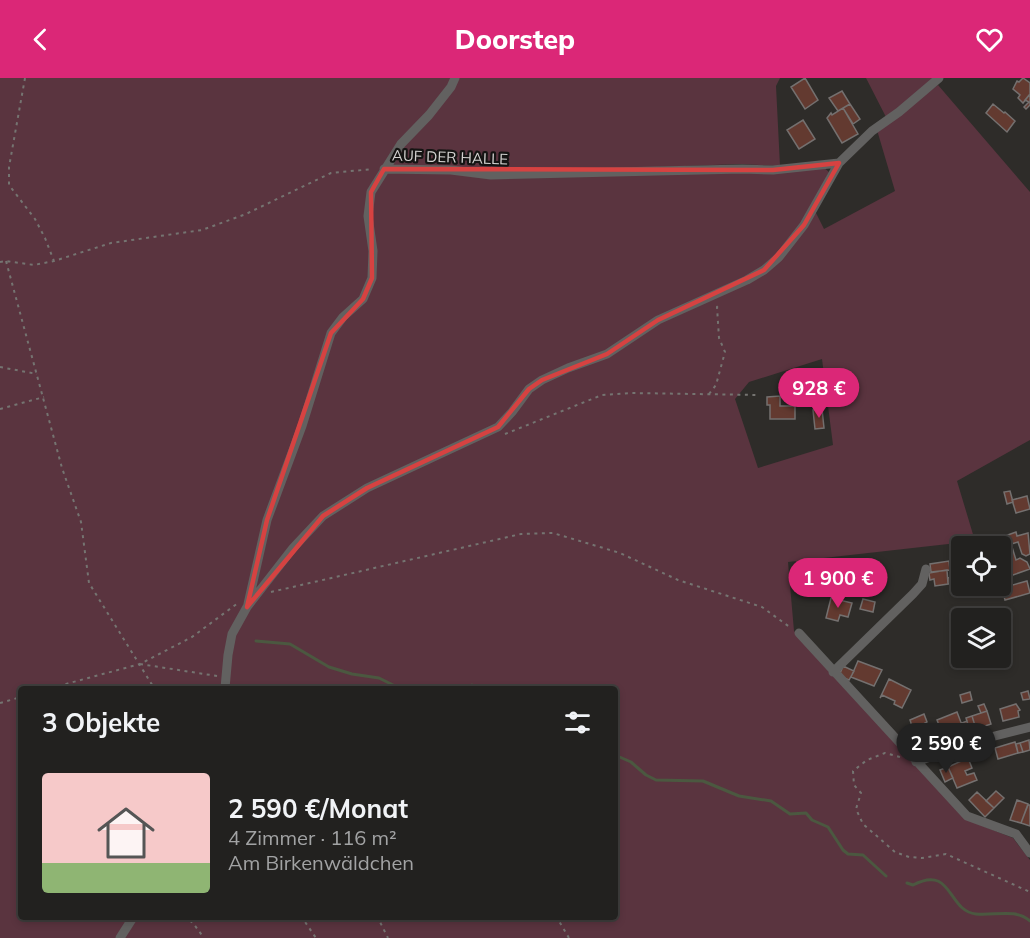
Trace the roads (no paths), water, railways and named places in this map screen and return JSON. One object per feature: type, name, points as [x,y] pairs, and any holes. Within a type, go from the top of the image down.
[{"type":"street","points":[[384,169],[401,144],[429,115],[451,87],[455,78]]},
{"type":"street","name":"AUF DER HALLE","points":[[253,594],[323,516],[367,488],[498,427],[529,388],[542,380],[606,354],[658,320],[764,270],[779,256],[804,225],[839,163],[872,131],[899,112],[939,78]]},
{"type":"street","name":"AUF DER HALLE","points":[[225,686],[232,633],[253,594],[267,520],[302,426],[332,333],[343,317],[363,298],[372,278],[373,251],[368,216],[371,192],[384,169],[452,170],[503,174],[772,170],[839,163]]},
{"type":"street","points":[[833,672],[914,594],[922,584],[926,569]]},
{"type":"street","points":[[799,633],[967,816],[1016,834],[1030,853]]},
{"type":"street","points":[[916,762],[980,740],[1030,727]]},
{"type":"street","points":[[120,938],[131,920]]},
{"type":"waterway","points":[[256,641],[290,644],[329,667],[352,674],[379,678],[395,686]]},
{"type":"waterway","points":[[618,756],[631,762],[656,780],[703,781],[739,796],[771,801],[790,814],[806,813],[812,820],[828,827],[848,854],[863,855],[886,876]]},
{"type":"waterway","points":[[907,883],[913,885],[926,880],[936,880],[943,884],[967,911],[976,914],[1012,914],[1030,921]]}]
